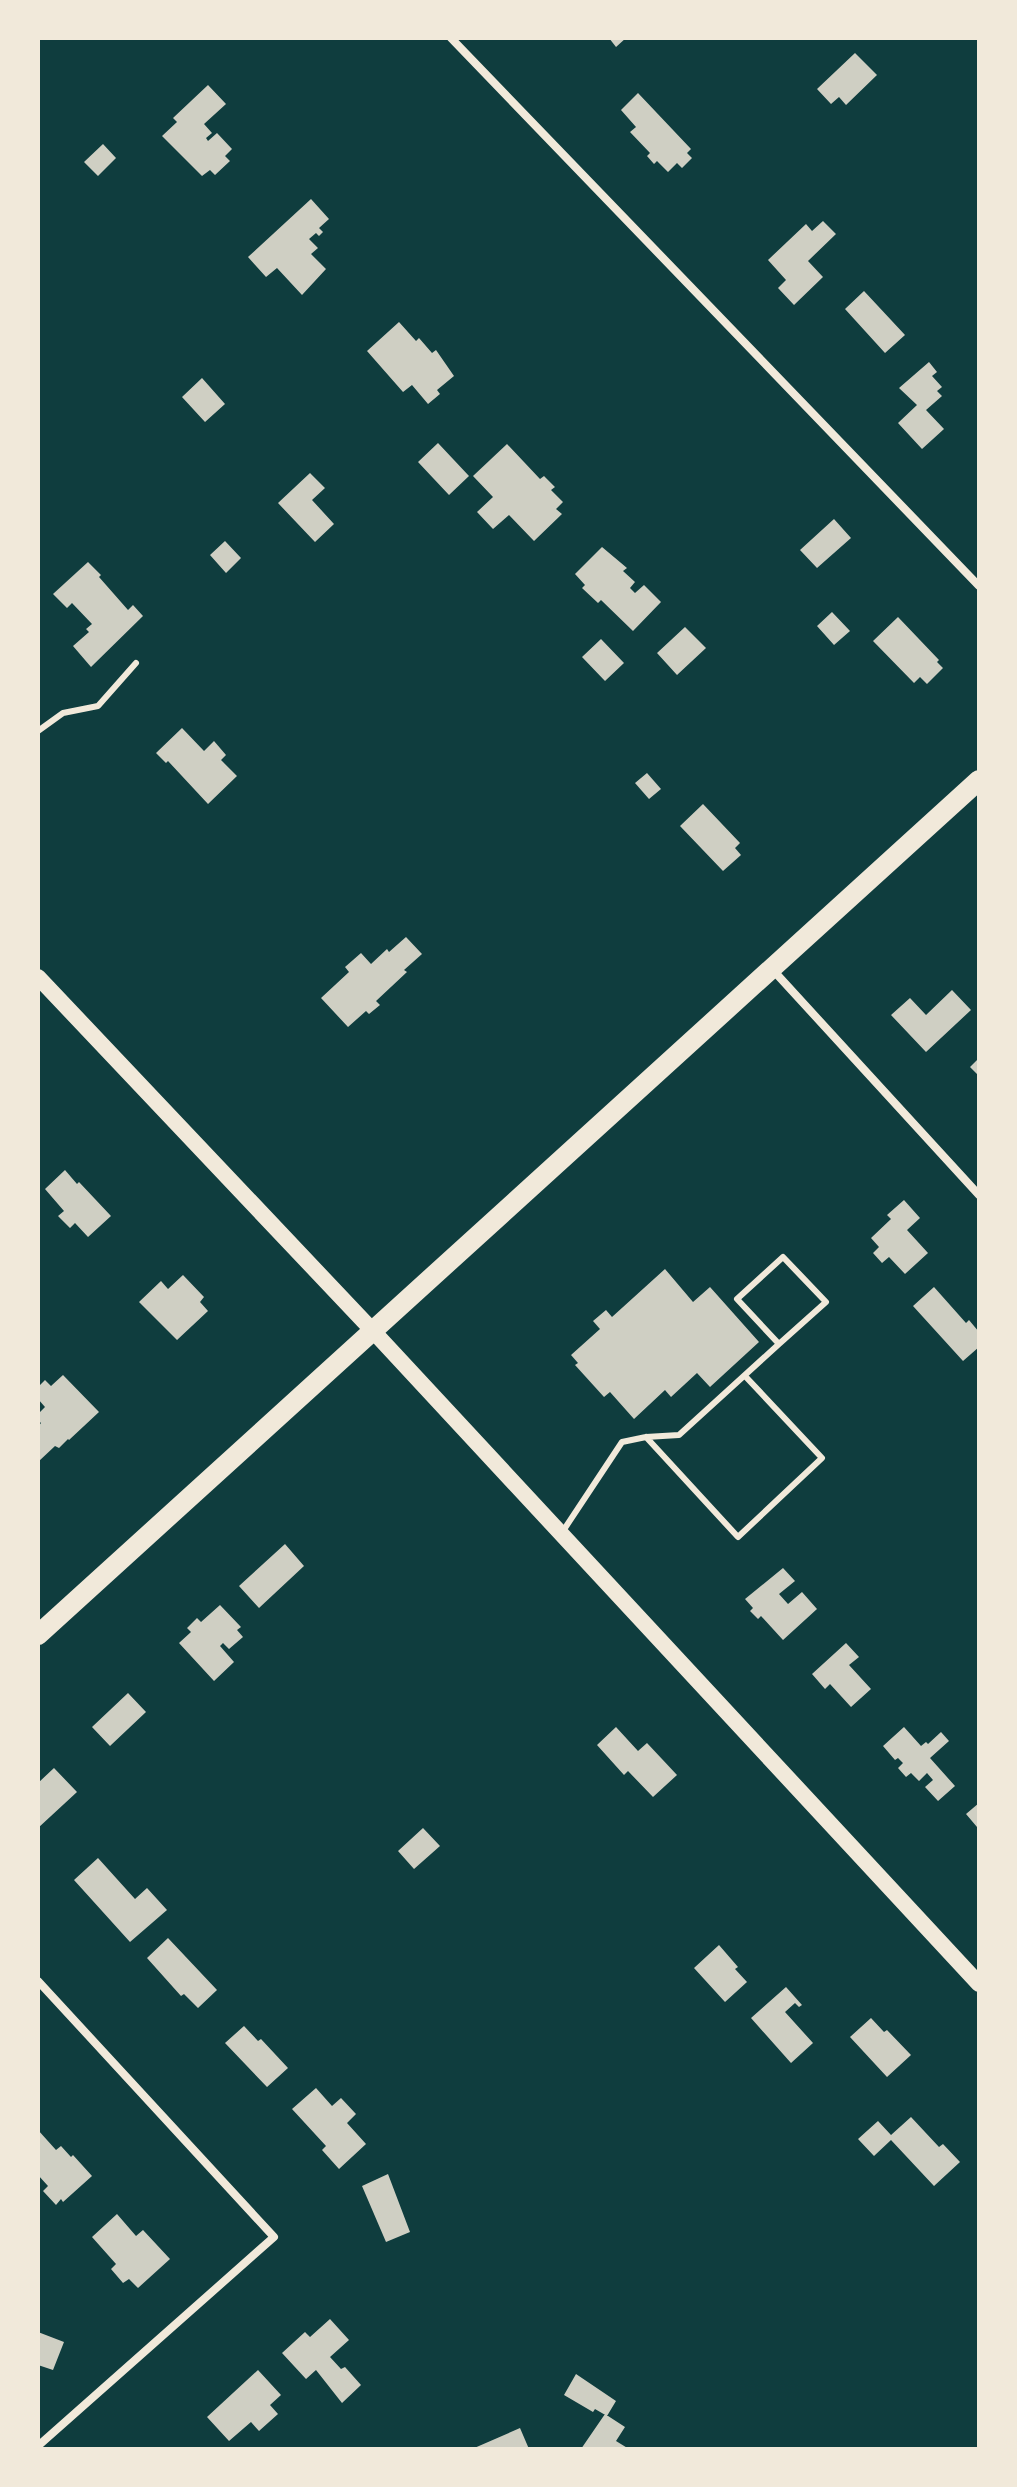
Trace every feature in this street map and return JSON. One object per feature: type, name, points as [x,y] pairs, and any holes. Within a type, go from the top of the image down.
[{"type":"main road","points":[[38,1635],[979,780]]},
{"type":"main road","points":[[38,977],[373,1331],[979,1984]]},
{"type":"street","points":[[451,38],[979,586]]},
{"type":"street","points":[[771,969],[979,1195]]},
{"type":"street","points":[[38,1981],[274,2237],[38,2446]]},
{"type":"lane","points":[[38,731],[63,713],[98,706],[136,663]]},
{"type":"lane","points":[[561,1534],[622,1442],[679,1435],[826,1302],[783,1257],[737,1299],[779,1344]]},
{"type":"lane","points":[[646,1437],[738,1537],[822,1458],[745,1376]]},
{"type":"building","points":[[609,38],[626,38],[616,47]]},
{"type":"building","points":[[855,53],[877,75],[846,105],[839,97],[831,104],[817,89]]},
{"type":"building","points":[[208,85],[226,104],[204,124],[212,133],[206,138],[208,141],[217,133],[232,149],[225,156],[230,161],[215,175],[210,170],[202,176],[162,136],[177,122],[173,118]]},
{"type":"building","points":[[638,93],[691,149],[687,153],[692,158],[682,168],[677,163],[668,172],[657,161],[654,164],[647,156],[650,153],[630,132],[636,127],[621,110]]},
{"type":"building","points":[[103,144],[116,158],[98,176],[84,162]]},
{"type":"building","points":[[311,199],[329,219],[319,228],[323,232],[319,236],[316,233],[309,239],[318,248],[311,254],[326,269],[302,295],[277,268],[266,277],[248,257]]},
{"type":"building","points":[[823,221],[836,234],[808,261],[823,277],[794,305],[778,288],[786,280],[768,260],[806,224],[812,231]]},
{"type":"building","points":[[864,291],[905,335],[885,353],[845,309]]},
{"type":"building","points":[[399,322],[416,341],[419,338],[432,353],[436,350],[454,376],[437,390],[440,394],[428,404],[412,385],[403,392],[367,351]]},
{"type":"building","points":[[929,362],[937,372],[932,376],[942,387],[937,391],[942,396],[926,410],[944,429],[922,449],[898,423],[917,405],[899,388]]},
{"type":"building","points":[[202,378],[225,404],[205,422],[182,397]]},
{"type":"building","points":[[438,443],[469,476],[449,495],[418,462]]},
{"type":"building","points":[[507,444],[540,479],[544,476],[555,487],[551,490],[563,502],[556,509],[562,514],[534,541],[509,515],[493,529],[477,512],[493,497],[473,476]]},
{"type":"building","points":[[310,473],[325,488],[312,500],[334,524],[315,542],[278,503]]},
{"type":"building","points":[[834,519],[851,538],[817,568],[800,550]]},
{"type":"building","points":[[225,541],[241,558],[226,573],[210,555]]},
{"type":"building","points":[[602,547],[627,568],[623,571],[635,582],[630,588],[635,593],[644,585],[661,602],[633,631],[601,600],[598,603],[582,588],[585,585],[575,574]]},
{"type":"building","points":[[88,562],[128,610],[133,605],[143,616],[91,667],[73,646],[89,632],[86,629],[92,624],[72,603],[67,608],[53,594]]},
{"type":"building","points":[[832,612],[850,631],[834,645],[817,626]]},
{"type":"building","points":[[898,617],[943,668],[927,684],[920,677],[914,683],[873,641]]},
{"type":"building","points":[[685,627],[706,648],[677,675],[657,653]]},
{"type":"building","points":[[601,639],[624,663],[605,681],[582,657]]},
{"type":"building","points":[[182,728],[204,751],[214,741],[226,755],[221,760],[237,776],[208,804],[168,761],[166,763],[156,753]]},
{"type":"building","points":[[647,773],[661,789],[649,799],[635,783]]},
{"type":"building","points":[[703,804],[740,843],[735,848],[741,855],[723,871],[680,826]]},
{"type":"building","points":[[406,937],[422,954],[376,1001],[380,1005],[369,1014],[366,1011],[348,1027],[321,998],[349,972],[345,967],[361,953],[371,964]]},
{"type":"building","points":[[952,990],[971,1010],[926,1052],[891,1015],[910,998],[926,1015]]},
{"type":"building","points":[[979,1058],[979,1076],[970,1067]]},
{"type":"building","points":[[65,1170],[111,1216],[88,1237],[75,1223],[70,1228],[58,1216],[64,1211],[45,1189]]},
{"type":"building","points":[[904,1200],[920,1218],[907,1230],[928,1253],[905,1274],[889,1257],[882,1263],[873,1253],[879,1247],[871,1238],[891,1219],[887,1215]]},
{"type":"building","points":[[665,1269],[693,1302],[710,1287],[759,1342],[710,1387],[697,1373],[671,1397],[665,1390],[634,1419],[610,1392],[604,1397],[575,1365],[578,1363],[571,1355],[600,1329],[593,1321],[606,1310],[612,1317]]},
{"type":"building","points":[[183,1275],[204,1297],[200,1302],[208,1311],[177,1340],[139,1302],[161,1281],[168,1289]]},
{"type":"building","points":[[934,1287],[966,1323],[969,1320],[979,1332],[979,1347],[963,1361],[913,1306]]},
{"type":"building","points":[[63,1375],[99,1412],[69,1440],[59,1448],[55,1446],[38,1462],[38,1427],[41,1423],[38,1414],[45,1407],[38,1399],[38,1387],[45,1380],[51,1386]]},
{"type":"building","points":[[285,1544],[304,1566],[259,1608],[239,1586]]},
{"type":"building","points":[[783,1568],[795,1581],[779,1594],[788,1604],[802,1592],[817,1609],[783,1640],[761,1616],[758,1619],[750,1611],[753,1608],[745,1599]]},
{"type":"building","points":[[220,1605],[241,1627],[237,1630],[243,1637],[229,1649],[223,1643],[220,1646],[234,1662],[214,1681],[179,1643],[191,1632],[187,1628],[197,1618],[201,1622]]},
{"type":"building","points":[[846,1643],[859,1657],[849,1665],[871,1689],[851,1707],[830,1684],[825,1689],[812,1674]]},
{"type":"building","points":[[128,1693],[146,1712],[110,1746],[92,1727]]},
{"type":"building","points":[[616,1727],[638,1751],[647,1743],[677,1775],[653,1797],[628,1771],[624,1775],[597,1745]]},
{"type":"building","points":[[904,1727],[921,1746],[941,1732],[949,1741],[930,1758],[955,1786],[938,1801],[925,1787],[933,1780],[927,1773],[919,1781],[911,1773],[906,1777],[898,1768],[903,1763],[898,1758],[895,1760],[883,1746]]},
{"type":"building","points":[[54,1768],[77,1792],[38,1828],[38,1783]]},
{"type":"building","points":[[979,1803],[979,1825],[977,1827],[966,1814]]},
{"type":"building","points":[[423,1828],[440,1846],[414,1869],[398,1851]]},
{"type":"building","points":[[98,1858],[135,1899],[147,1888],[167,1910],[130,1942],[74,1880]]},
{"type":"building","points":[[168,1938],[217,1990],[198,2008],[184,1994],[181,1996],[147,1958]]},
{"type":"building","points":[[719,1945],[747,1982],[725,2002],[694,1968]]},
{"type":"building","points":[[786,1987],[802,2005],[799,2007],[795,2003],[785,2012],[813,2043],[791,2063],[751,2018]]},
{"type":"building","points":[[871,2018],[911,2055],[887,2077],[850,2037]]},
{"type":"building","points":[[244,2026],[288,2068],[267,2087],[225,2043]]},
{"type":"building","points":[[316,2088],[332,2106],[341,2098],[356,2114],[347,2123],[366,2144],[339,2169],[322,2150],[326,2146],[292,2109]]},
{"type":"building","points":[[911,2117],[939,2147],[943,2144],[960,2162],[934,2186],[891,2140],[874,2156],[858,2139],[878,2121],[891,2135]]},
{"type":"building","points":[[38,2130],[56,2150],[61,2146],[71,2157],[73,2155],[92,2176],[56,2205],[43,2191],[48,2186],[38,2175]]},
{"type":"building","points":[[388,2174],[410,2232],[386,2242],[362,2186]]},
{"type":"building","points":[[117,2214],[136,2236],[143,2230],[170,2259],[138,2288],[129,2279],[123,2283],[111,2269],[116,2264],[92,2237]]},
{"type":"building","points":[[330,2319],[349,2340],[330,2357],[341,2369],[345,2367],[361,2385],[342,2403],[316,2370],[306,2379],[282,2353],[305,2332],[310,2337]]},
{"type":"building","points":[[38,2332],[64,2342],[53,2370],[38,2365]]},
{"type":"building","points":[[258,2370],[281,2395],[270,2405],[278,2414],[259,2431],[251,2422],[229,2441],[207,2417]]},
{"type":"building","points":[[576,2374],[616,2401],[607,2416],[595,2409],[593,2412],[564,2395]]},
{"type":"building","points":[[605,2414],[625,2427],[616,2441],[629,2449],[581,2449]]},
{"type":"building","points":[[520,2428],[529,2449],[472,2449]]}]
